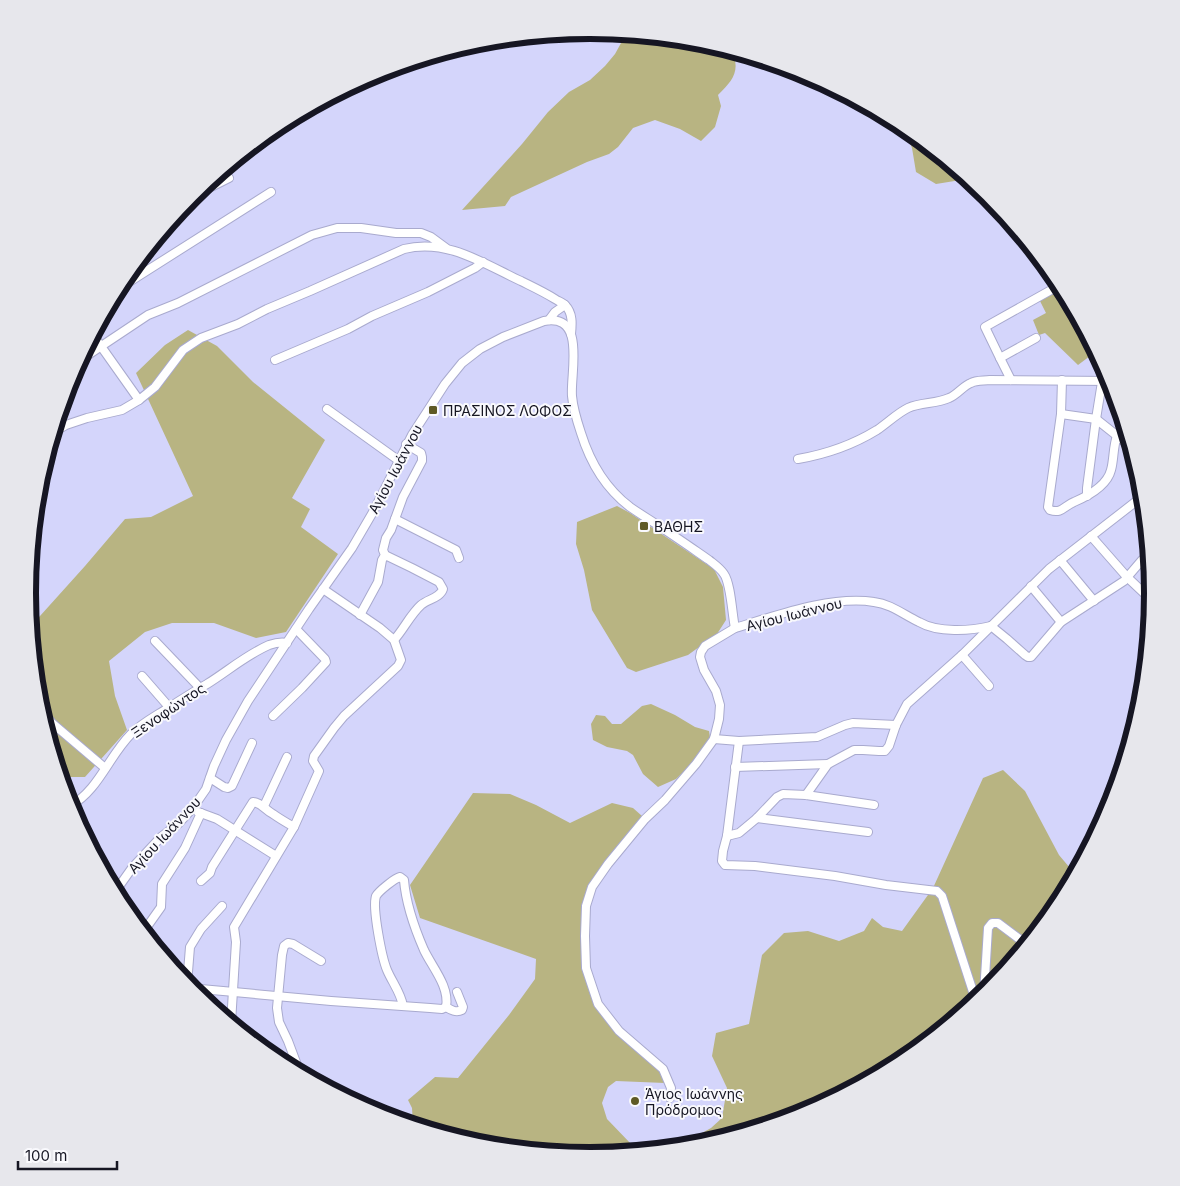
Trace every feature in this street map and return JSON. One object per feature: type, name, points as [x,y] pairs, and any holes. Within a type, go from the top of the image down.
[{"type":"street","points":[[217,184],[229,178]]},
{"type":"street","points":[[135,278],[270,192]]},
{"type":"street","points":[[91,353],[148,315],[178,303],[312,236],[337,228],[421,233],[431,237],[446,248]]},
{"type":"street","points":[[62,427],[87,418],[122,410],[139,400],[155,387],[183,350],[201,338],[238,324],[267,309],[404,249],[415,247],[446,248],[456,251],[544,292],[565,305],[555,312],[549,320],[561,322],[571,334]]},
{"type":"street","points":[[275,360],[428,292],[483,262]]},
{"type":"street","points":[[1012,380],[985,327],[1053,289]]},
{"type":"street","name":"Αγίου Ιωάννου","points":[[565,305],[571,316],[571,334],[574,346],[572,396],[580,430],[595,468],[617,496],[721,570],[728,582],[735,628],[791,612],[846,600],[877,602],[892,607],[927,626],[956,630],[990,626]]},
{"type":"street","name":"Αγίου Ιωάννου","points":[[120,885],[132,868],[161,837],[178,824],[191,810],[206,789],[226,740],[248,701],[308,609],[352,548],[373,512],[406,444],[445,384],[462,363],[480,349],[503,337],[549,320]]},
{"type":"street","points":[[1000,358],[1036,338]]},
{"type":"street","points":[[97,340],[139,400]]},
{"type":"street","points":[[798,459],[820,456],[835,451],[867,436],[885,425],[906,408],[948,399],[971,383],[990,380],[1102,381]]},
{"type":"street","points":[[1062,380],[1060,414],[1048,507],[1052,511],[1058,511],[1087,496],[1108,477],[1117,435],[1120,432]]},
{"type":"street","points":[[1087,496],[1086,488],[1096,419],[1104,387]]},
{"type":"street","points":[[327,409],[398,460]]},
{"type":"street","points":[[1060,414],[1096,419],[1121,439]]},
{"type":"street","points":[[360,615],[378,582],[384,555],[384,545],[403,497],[422,461],[421,453],[406,444]]},
{"type":"street","points":[[806,795],[828,764],[854,750],[885,751],[907,704],[962,655],[1031,586],[1060,560],[1136,502]]},
{"type":"street","points":[[395,519],[456,550],[459,558]]},
{"type":"street","points":[[1091,536],[1144,594]]},
{"type":"street","points":[[384,555],[439,582],[443,590],[438,596],[422,605],[394,640]]},
{"type":"street","points":[[1060,560],[1094,601]]},
{"type":"street","points":[[990,626],[1028,657],[1031,657],[1061,622],[1124,581],[1143,560]]},
{"type":"street","points":[[1031,586],[1061,622]]},
{"type":"street","points":[[232,1014],[236,942],[234,927],[294,827],[319,771],[313,761],[314,756],[344,716],[401,660],[394,640],[380,628],[323,589]]},
{"type":"street","points":[[670,1098],[671,1088],[663,1070],[619,1031],[598,1004],[586,968],[586,906],[592,888],[608,864],[645,819],[696,764],[714,739],[720,705],[716,691],[704,670],[700,657],[705,646],[735,628]]},
{"type":"street","points":[[273,716],[326,662],[296,629]]},
{"type":"street","points":[[155,641],[200,688]]},
{"type":"street","name":"Ξενοφώντος","points":[[77,801],[84,795],[131,734],[155,716],[247,656],[271,644],[287,642]]},
{"type":"street","points":[[962,655],[989,686]]},
{"type":"street","points":[[142,676],[169,707]]},
{"type":"street","points":[[52,723],[104,768]]},
{"type":"street","points":[[714,739],[738,741],[818,737],[853,723],[896,725]]},
{"type":"street","points":[[738,741],[727,836],[723,851],[722,861],[725,865],[754,866],[937,891],[942,896],[974,993]]},
{"type":"street","points":[[210,778],[224,787],[232,786],[252,743]]},
{"type":"street","points":[[264,806],[287,757]]},
{"type":"street","points":[[735,767],[828,764]]},
{"type":"street","points":[[727,836],[739,833],[777,797],[783,794],[806,795],[874,805]]},
{"type":"street","points":[[201,881],[210,873],[252,802],[264,806],[267,811],[294,827]]},
{"type":"street","points":[[191,810],[217,819],[276,856]]},
{"type":"street","points":[[148,926],[161,907],[162,884],[185,848],[201,813]]},
{"type":"street","points":[[757,818],[868,832]]},
{"type":"street","points":[[403,1006],[402,999],[387,969],[377,926],[375,903],[379,892],[396,878],[400,877],[404,880],[407,904],[414,927],[446,992],[446,1007]]},
{"type":"street","points":[[187,973],[190,947],[201,929],[222,906]]},
{"type":"street","points":[[985,982],[988,928],[992,923],[998,923],[1021,940]]},
{"type":"street","points":[[296,1062],[280,1022],[278,1008],[284,946],[288,943],[293,944],[321,961]]},
{"type":"street","points":[[203,989],[331,1001],[442,1009],[446,1007],[459,1012],[463,1007],[457,992]]},
{"type":"shaded area","points":[[623,40],[626,40],[698,50],[735,59],[734,76],[718,95],[721,106],[715,127],[701,141],[680,129],[655,120],[633,128],[618,147],[609,154],[587,162],[511,197],[505,206],[462,210],[522,144],[548,112],[569,92],[590,80],[615,54]]},
{"type":"shaded area","points":[[909,141],[959,180],[936,184],[916,172]]},
{"type":"shaded area","points":[[1054,292],[1070,316],[1090,356],[1078,365],[1045,333],[1039,335],[1033,320],[1046,313],[1039,299]]},
{"type":"shaded area","points":[[188,330],[217,346],[253,382],[325,440],[292,498],[310,509],[301,527],[338,554],[286,632],[256,638],[214,623],[172,623],[145,632],[109,661],[115,696],[127,730],[85,777],[68,777],[55,736],[47,701],[37,620],[125,519],[151,517],[193,496],[136,373],[165,345]]},
{"type":"shaded area","points":[[617,506],[714,569],[723,587],[726,620],[717,634],[688,655],[636,672],[627,668],[592,610],[584,570],[576,544],[577,522]]},
{"type":"shaded area","points":[[651,704],[695,727],[709,731],[710,737],[696,760],[676,779],[658,787],[643,774],[633,755],[627,751],[607,747],[593,740],[591,724],[596,715],[605,716],[612,724],[621,724],[642,706]]},
{"type":"shaded area","points":[[1003,770],[1025,791],[1059,855],[1071,869],[1029,930],[982,985],[955,1009],[927,1032],[867,1073],[802,1105],[733,1128],[696,1136],[711,1128],[722,1118],[727,1088],[712,1056],[716,1033],[749,1024],[762,955],[784,933],[808,931],[839,941],[864,931],[872,918],[883,927],[902,931],[933,888],[983,778]]},
{"type":"shaded area","points":[[473,793],[510,794],[570,823],[612,803],[633,808],[642,816],[590,882],[581,908],[582,949],[602,1014],[666,1075],[665,1083],[616,1081],[608,1087],[602,1103],[607,1119],[634,1145],[590,1147],[518,1142],[447,1128],[413,1117],[412,1108],[408,1100],[435,1077],[458,1078],[509,1015],[535,979],[536,959],[420,918],[410,885]]},
{"type":"place","name":"ΠΡΑΣΙΝΟΣ ΛΟΦΟΣ","points":[[433,410]]},
{"type":"place","name":"ΒΑΘΗΣ","points":[[644,526]]},
{"type":"place","name":"Άγιος Ιωάννης Πρόδρομος","points":[[635,1101]]}]
